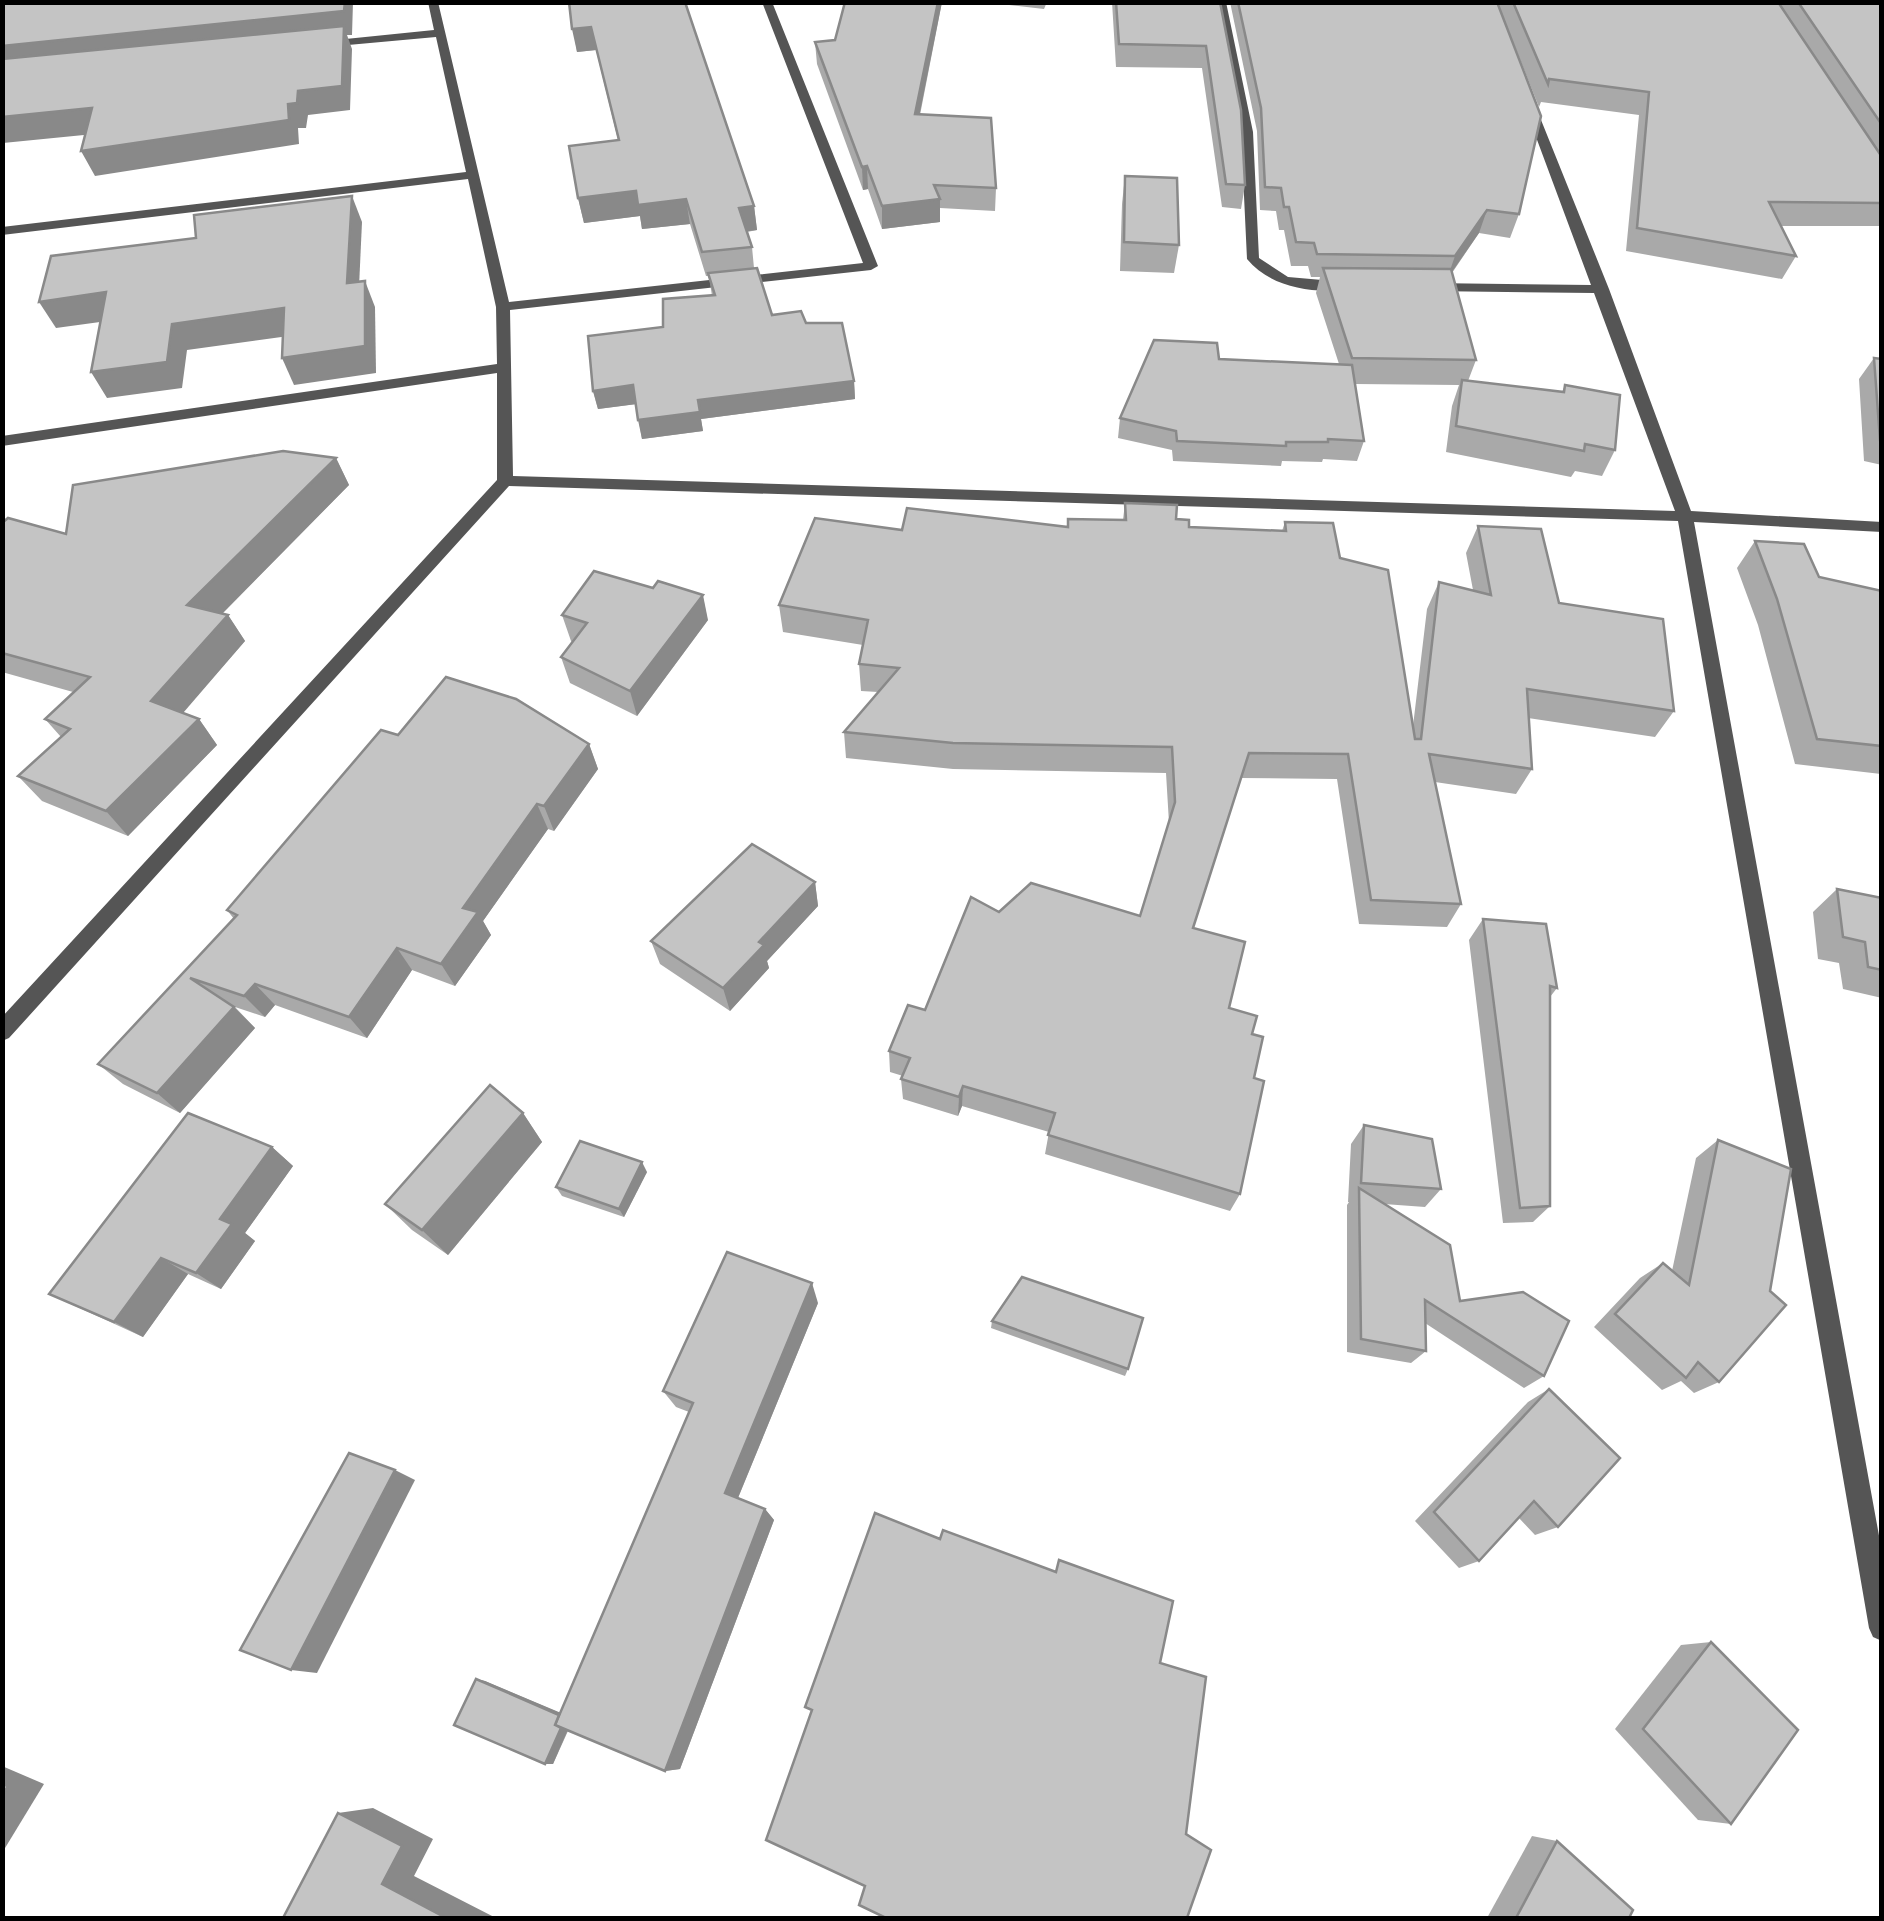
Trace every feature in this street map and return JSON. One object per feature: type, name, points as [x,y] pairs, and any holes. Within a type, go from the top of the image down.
[{"type":"street","points":[[2,1032],[505,481],[503,307],[433,2]]},
{"type":"street","points":[[503,307],[872,266],[767,2]]},
{"type":"street","points":[[1222,2],[1247,132],[1253,260],[1262,272],[1282,280],[1304,285],[1363,286]]},
{"type":"street","points":[[320,45],[438,33]]},
{"type":"street","points":[[1525,92],[1685,516],[1882,1628]]},
{"type":"street","points":[[2,231],[472,175]]},
{"type":"street","points":[[1423,287],[1602,289]]},
{"type":"street","points":[[2,441],[506,368]]},
{"type":"street","points":[[505,481],[1685,516],[1882,527]]},
{"type":"building","points":[[2,2],[345,2],[344,11],[2,46]]},
{"type":"building","points":[[569,2],[685,2],[754,206],[739,208],[752,247],[702,252],[686,199],[638,205],[636,191],[578,198],[569,146],[619,140],[591,27],[572,29]]},
{"type":"building","points":[[845,2],[938,2],[915,114],[991,118],[996,188],[934,185],[940,199],[882,206],[867,166],[862,167],[815,42],[835,40]]},
{"type":"building","points":[[1116,2],[1220,2],[1241,110],[1245,185],[1226,184],[1206,46],[1119,44]]},
{"type":"building","points":[[1238,2],[1497,2],[1541,116],[1519,214],[1487,210],[1455,256],[1317,254],[1314,243],[1296,242],[1281,188],[1265,187],[1261,108]]},
{"type":"building","points":[[1513,2],[1778,2],[1882,157],[1882,203],[1769,202],[1796,256],[1637,228],[1649,92],[1549,79],[1548,84]]},
{"type":"building","points":[[1798,2],[1882,2],[1882,125]]},
{"type":"building","points":[[344,26],[342,86],[298,91],[297,103],[288,104],[289,120],[81,151],[92,108],[2,117],[2,59]]},
{"type":"building","points":[[1125,176],[1177,178],[1179,245],[1124,242]]},
{"type":"building","points":[[352,196],[347,283],[365,281],[365,346],[282,358],[284,308],[172,324],[167,362],[91,372],[106,292],[39,302],[51,256],[196,238],[194,215]]},
{"type":"building","points":[[757,268],[772,315],[801,311],[806,323],[842,323],[854,381],[698,400],[700,412],[638,420],[633,385],[593,391],[588,336],[663,327],[663,299],[715,295],[708,273]]},
{"type":"building","points":[[1323,268],[1451,269],[1476,360],[1352,358]]},
{"type":"building","points":[[1154,340],[1217,343],[1219,359],[1352,365],[1364,441],[1328,439],[1286,442],[1286,446],[1177,441],[1176,431],[1120,418]]},
{"type":"building","points":[[1874,358],[1882,359],[1882,440],[1880,440]]},
{"type":"building","points":[[1462,380],[1564,392],[1565,385],[1620,395],[1615,450],[1585,444],[1584,451],[1456,426]]},
{"type":"building","points":[[283,451],[336,458],[187,605],[228,615],[151,701],[199,719],[106,811],[18,776],[70,729],[45,719],[90,677],[2,653],[2,523],[8,518],[66,534],[73,485]]},
{"type":"building","points":[[1125,503],[1177,505],[1176,519],[1189,520],[1189,527],[1286,531],[1285,522],[1333,523],[1340,558],[1388,570],[1415,739],[1421,739],[1439,582],[1491,595],[1478,526],[1541,529],[1559,603],[1663,619],[1674,711],[1527,689],[1532,769],[1429,754],[1461,904],[1371,900],[1348,754],[1249,753],[1193,928],[1245,942],[1229,1008],[1257,1016],[1252,1034],[1263,1037],[1254,1078],[1264,1081],[1240,1194],[1048,1135],[1055,1113],[963,1086],[959,1097],[901,1079],[910,1058],[889,1051],[908,1005],[925,1010],[971,897],[999,912],[1031,883],[1140,916],[1175,802],[1172,747],[953,743],[844,732],[899,668],[859,664],[868,620],[779,605],[815,518],[902,530],[907,508],[1068,527],[1068,519],[1126,520]]},
{"type":"building","points":[[1755,541],[1804,544],[1819,577],[1882,591],[1882,746],[1817,739],[1777,599]]},
{"type":"building","points":[[594,571],[653,588],[658,581],[703,595],[630,691],[561,657],[587,623],[562,615]]},
{"type":"building","points":[[446,677],[516,699],[589,744],[544,806],[537,804],[463,908],[478,912],[441,964],[397,948],[349,1017],[255,984],[244,996],[190,978],[234,1007],[157,1093],[98,1064],[237,915],[227,910],[381,730],[398,735]]},
{"type":"building","points":[[752,844],[815,882],[723,988],[651,941]]},
{"type":"building","points":[[1837,889],[1882,898],[1882,970],[1868,967],[1865,942],[1843,937]]},
{"type":"building","points":[[1483,919],[1546,924],[1557,988],[1550,986],[1550,1206],[1520,1208]]},
{"type":"building","points":[[490,1085],[523,1113],[422,1230],[385,1204]]},
{"type":"building","points":[[188,1113],[272,1147],[220,1219],[232,1224],[196,1273],[161,1258],[114,1322],[49,1294]]},
{"type":"building","points":[[1364,1125],[1432,1139],[1441,1189],[1361,1183]]},
{"type":"building","points":[[1718,1140],[1791,1169],[1770,1291],[1786,1305],[1719,1382],[1698,1362],[1686,1378],[1615,1314],[1663,1263],[1689,1285]]},
{"type":"building","points":[[580,1141],[642,1162],[619,1209],[556,1187]]},
{"type":"building","points":[[1359,1188],[1450,1245],[1460,1301],[1523,1292],[1569,1321],[1544,1376],[1425,1300],[1426,1351],[1361,1339]]},
{"type":"building","points":[[727,1252],[812,1283],[725,1493],[765,1509],[665,1771],[555,1725],[693,1403],[663,1391]]},
{"type":"building","points":[[1022,1277],[1143,1318],[1128,1369],[992,1321]]},
{"type":"building","points":[[1549,1389],[1620,1458],[1558,1527],[1534,1501],[1479,1561],[1434,1512]]},
{"type":"building","points":[[349,1453],[395,1470],[291,1670],[240,1650]]},
{"type":"building","points":[[875,1513],[940,1539],[943,1530],[1056,1572],[1059,1560],[1173,1601],[1160,1663],[1206,1677],[1186,1834],[1211,1850],[1187,1918],[886,1918],[859,1905],[865,1886],[766,1840],[812,1710],[805,1707]]},
{"type":"building","points":[[1711,1642],[1798,1730],[1731,1824],[1643,1729]]},
{"type":"building","points":[[476,1679],[559,1715],[555,1725],[561,1728],[545,1764],[454,1725]]},
{"type":"building","points":[[338,1813],[402,1846],[382,1884],[446,1918],[283,1918]]},
{"type":"building","points":[[1557,1841],[1633,1910],[1629,1918],[1516,1918]]}]
